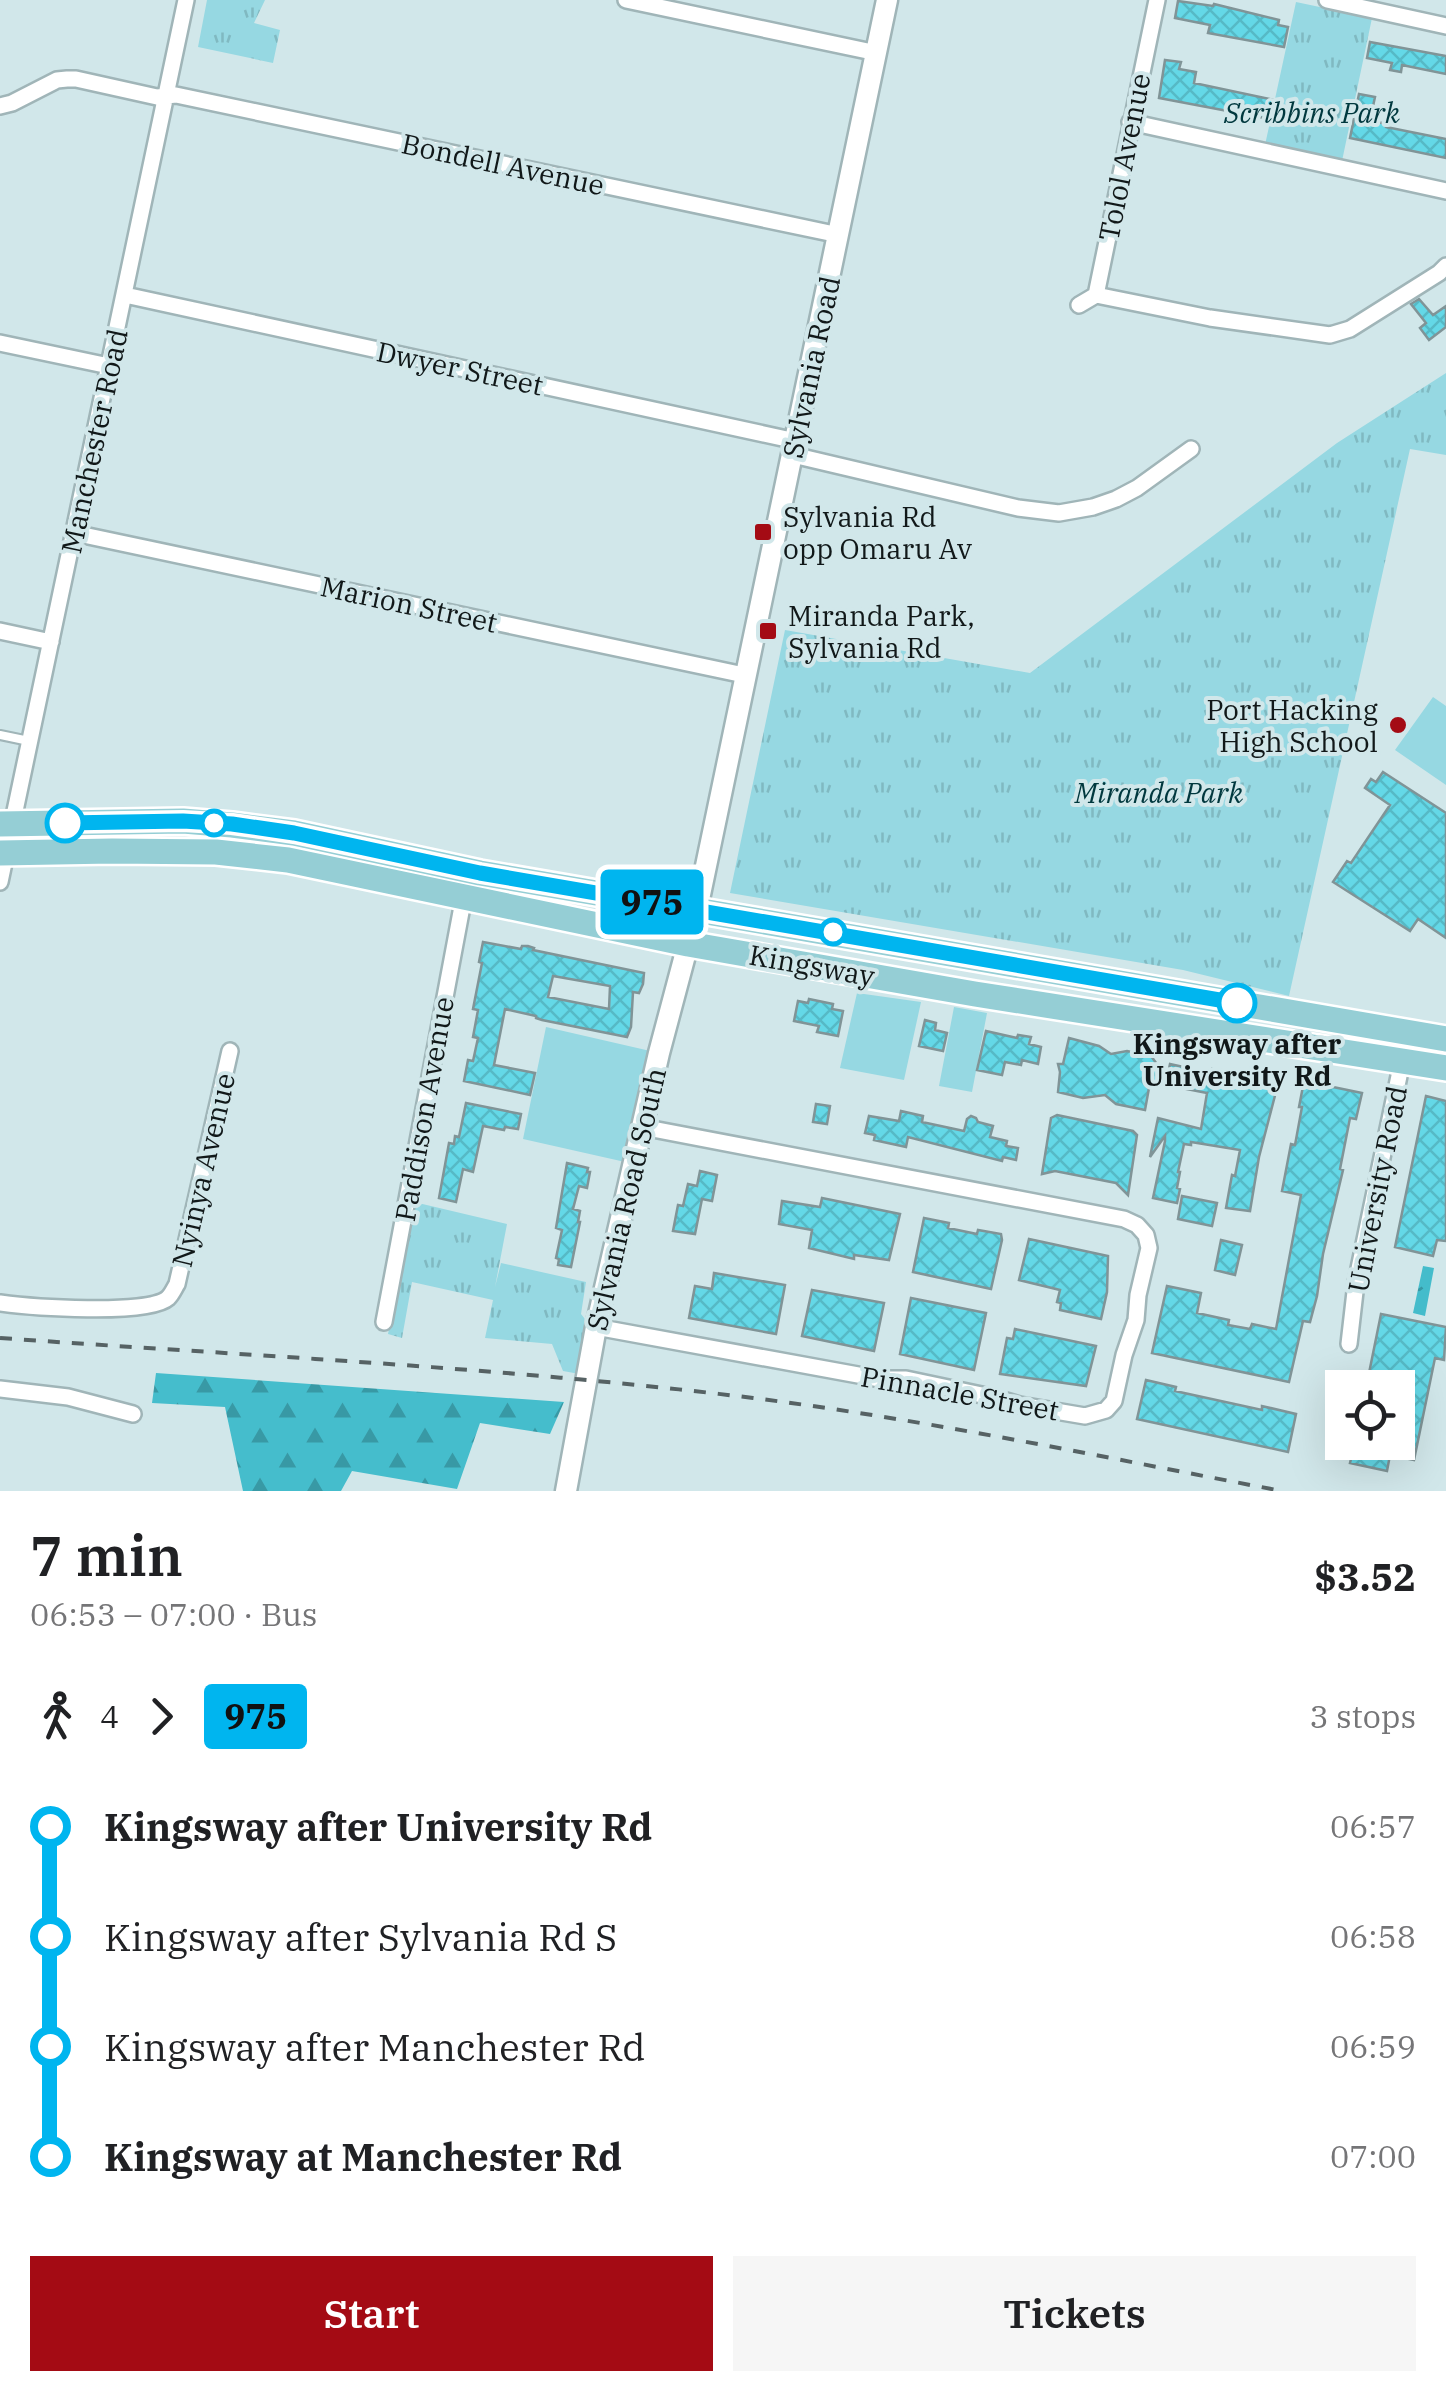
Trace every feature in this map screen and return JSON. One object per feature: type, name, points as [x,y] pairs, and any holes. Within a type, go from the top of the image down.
[{"type":"main road","name":"Kingsway","points":[[7,824],[183,821],[294,833],[480,873],[1446,1039]]},
{"type":"main road","name":"Kingsway","points":[[3,853],[216,852],[288,860],[688,944],[975,994],[1446,1068]]},
{"type":"main road","name":"Sylvania Road South","points":[[688,944],[696,909]]},
{"type":"main road","name":"University Road","points":[[1400,1061],[1404,1034]]},
{"type":"street","name":"Manchester Road","points":[[0,882],[7,824],[51,642],[186,0]]},
{"type":"street","points":[[626,0],[666,4],[877,52]]},
{"type":"street","name":"Sylvania Road","points":[[696,909],[887,0]]},
{"type":"street","name":"Tolol Avenue","points":[[1096,296],[1156,0]]},
{"type":"street","points":[[1327,0],[1446,26]]},
{"type":"street","name":"Bondell Avenue","points":[[0,106],[57,80],[76,78],[157,97],[176,95],[839,235]]},
{"type":"street","points":[[1130,122],[1446,191]]},
{"type":"street","points":[[1079,305],[1096,296],[1330,335],[1350,328],[1446,266]]},
{"type":"street","name":"Dwyer Street","points":[[125,295],[794,448],[1018,508],[1059,513],[1116,500],[1191,448]]},
{"type":"street","points":[[0,343],[109,366]]},
{"type":"street","name":"Marion Street","points":[[74,533],[744,675]]},
{"type":"street","points":[[0,631],[51,642]]},
{"type":"street","name":"Paddison Avenue","points":[[384,1322],[464,896]]},
{"type":"street","name":"Sylvania Road South","points":[[566,1491],[596,1327],[688,944]]},
{"type":"street","name":"Nyinya Avenue","points":[[0,1303],[127,1308],[168,1298],[177,1284],[230,1050]]},
{"type":"street","name":"University Road","points":[[1349,1344],[1356,1283],[1400,1061]]},
{"type":"street","name":"Pinnacle Street","points":[[596,1327],[880,1379],[906,1379],[1085,1416],[1106,1410],[1114,1401],[1136,1320],[1149,1248],[1146,1235],[1124,1219],[642,1127]]},
{"type":"street","points":[[0,1389],[68,1398],[133,1414]]},
{"type":"lane","points":[[0,735],[29,741]]},
{"type":"green space","points":[[207,0],[265,0],[254,23],[280,30],[273,63],[198,47]]},
{"type":"green space","name":"Scribbins Park","points":[[1296,2],[1372,18],[1342,161],[1265,145]]},
{"type":"green space","name":"Miranda Park","points":[[1446,373],[1446,455],[1410,449],[1289,996],[1183,970],[730,893],[785,630],[1030,673],[1337,443]]},
{"type":"green space","points":[[1433,697],[1446,706],[1446,785],[1395,750]]},
{"type":"green space","points":[[857,993],[921,1002],[904,1080],[840,1068]]},
{"type":"green space","points":[[954,1007],[987,1013],[972,1092],[939,1086]]},
{"type":"green space","points":[[546,1027],[659,1053],[634,1164],[523,1139]]},
{"type":"green space","points":[[414,1202],[507,1224],[495,1287],[501,1263],[586,1282],[581,1314],[592,1328],[585,1375],[563,1371],[552,1344],[485,1338],[493,1300],[412,1282],[402,1338],[388,1334]]},
{"type":"green space","points":[[156,1373],[564,1402],[550,1434],[480,1423],[457,1489],[352,1471],[341,1491],[243,1491],[225,1407],[152,1403]]},
{"type":"water","points":[[1423,1266],[1434,1268],[1425,1316],[1413,1313]]},
{"type":"building","points":[[1178,1],[1214,4],[1279,20],[1278,25],[1288,27],[1284,47],[1208,33],[1210,25],[1175,18]]},
{"type":"building","points":[[1370,42],[1446,56],[1446,74],[1402,65],[1401,72],[1390,70],[1392,63],[1367,58]]},
{"type":"building","points":[[1165,60],[1181,62],[1179,69],[1196,72],[1194,83],[1274,100],[1270,119],[1159,98]]},
{"type":"building","points":[[1359,94],[1375,97],[1370,120],[1446,139],[1446,158],[1350,138]]},
{"type":"building","points":[[1419,299],[1433,315],[1446,306],[1446,327],[1429,340],[1420,328],[1426,323],[1411,304]]},
{"type":"building","points":[[1383,772],[1446,813],[1446,938],[1418,919],[1410,931],[1333,882],[1347,861],[1351,863],[1390,805],[1365,788]]},
{"type":"building","points":[[483,942],[521,949],[528,946],[644,973],[639,993],[633,992],[627,1037],[505,1009],[494,1065],[535,1073],[530,1095],[464,1081],[478,1038],[473,1037],[478,1010],[473,1009],[482,963],[479,962]],"holes":[[[553,976],[610,986],[609,1009],[548,997]]]},
{"type":"building","points":[[809,999],[833,1004],[832,1009],[843,1011],[838,1036],[817,1032],[819,1026],[794,1021],[798,1001],[808,1003]]},
{"type":"building","points":[[925,1020],[936,1023],[935,1030],[947,1033],[943,1051],[919,1046]]},
{"type":"building","points":[[986,1031],[1031,1037],[1029,1044],[1041,1047],[1038,1064],[1022,1060],[1021,1065],[1005,1062],[1002,1075],[977,1070]]},
{"type":"building","points":[[1069,1038],[1099,1046],[1111,1054],[1127,1051],[1151,1056],[1167,1078],[1170,1064],[1210,1077],[1212,1069],[1278,1084],[1250,1211],[1226,1208],[1240,1150],[1191,1142],[1184,1144],[1177,1203],[1153,1198],[1165,1141],[1165,1136],[1150,1157],[1158,1118],[1201,1129],[1207,1093],[1156,1083],[1149,1088],[1145,1110],[1116,1104],[1105,1095],[1083,1098],[1058,1092],[1058,1064],[1063,1064]]},
{"type":"building","points":[[1304,1081],[1362,1093],[1356,1119],[1350,1118],[1317,1296],[1310,1322],[1303,1321],[1289,1382],[1152,1353],[1167,1286],[1201,1293],[1197,1313],[1229,1320],[1228,1325],[1276,1329],[1301,1195],[1282,1191],[1291,1144],[1295,1145]]},
{"type":"building","points":[[1426,1096],[1446,1101],[1446,1241],[1437,1240],[1433,1256],[1395,1247]]},
{"type":"building","points":[[466,1103],[521,1114],[518,1129],[483,1126],[473,1172],[463,1169],[456,1202],[439,1198],[449,1143],[454,1144],[455,1136],[459,1137]]},
{"type":"building","points":[[816,1104],[830,1106],[827,1124],[813,1122]]},
{"type":"building","points":[[901,1111],[923,1116],[922,1122],[964,1131],[967,1119],[976,1118],[993,1126],[990,1137],[1018,1148],[1016,1160],[1003,1157],[1002,1161],[908,1137],[906,1147],[874,1140],[875,1135],[865,1133],[869,1116],[899,1121]]},
{"type":"building","points":[[1057,1115],[1137,1135],[1128,1195],[1116,1183],[1055,1171],[1042,1174],[1051,1118]]},
{"type":"building","points":[[567,1163],[590,1172],[587,1188],[579,1186],[573,1209],[580,1211],[580,1222],[571,1267],[558,1265],[556,1258],[562,1230],[556,1228]]},
{"type":"building","points":[[700,1171],[717,1175],[712,1201],[702,1199],[695,1234],[673,1231],[678,1205],[683,1206],[688,1184],[697,1186]]},
{"type":"building","points":[[1182,1196],[1217,1203],[1212,1226],[1178,1219]]},
{"type":"building","points":[[822,1198],[900,1214],[889,1260],[854,1255],[854,1259],[809,1248],[812,1230],[779,1224],[782,1201],[820,1207]]},
{"type":"building","points":[[924,1218],[949,1223],[948,1228],[1001,1234],[991,1289],[913,1272]]},
{"type":"building","points":[[1029,1239],[1108,1256],[1101,1319],[1060,1310],[1060,1290],[1019,1280]]},
{"type":"building","points":[[1221,1240],[1242,1245],[1235,1275],[1215,1270]]},
{"type":"building","points":[[714,1273],[785,1285],[776,1334],[689,1318],[695,1286],[712,1289]]},
{"type":"building","points":[[812,1290],[884,1303],[874,1351],[802,1336]]},
{"type":"building","points":[[911,1298],[986,1313],[974,1370],[900,1354]]},
{"type":"building","points":[[1381,1314],[1446,1327],[1444,1360],[1435,1358],[1415,1455],[1415,1370],[1370,1370]]},
{"type":"building","points":[[1015,1329],[1096,1346],[1086,1386],[1000,1374],[1007,1338],[1013,1339]]},
{"type":"building","points":[[1146,1380],[1176,1387],[1175,1391],[1296,1414],[1288,1452],[1137,1419]]},
{"type":"building","points":[[1351,1460],[1389,1460],[1387,1471],[1350,1463]]},
{"type":"railway","points":[[0,1338],[471,1370],[753,1398],[952,1428],[1282,1491]]},
{"type":"bus line","name":"975","points":[[65,823],[183,821],[294,833],[480,873],[1237,1003]]},
{"type":"place","name":"Sylvania Rd opp Omaru Av","points":[[763,532]]},
{"type":"place","name":"Miranda Park, Sylvania Rd","points":[[768,631]]},
{"type":"place","name":"Port Hacking High School","points":[[1398,725]]},
{"type":"place","name":"Kingsway after University Rd","points":[[1237,1003]]}]
